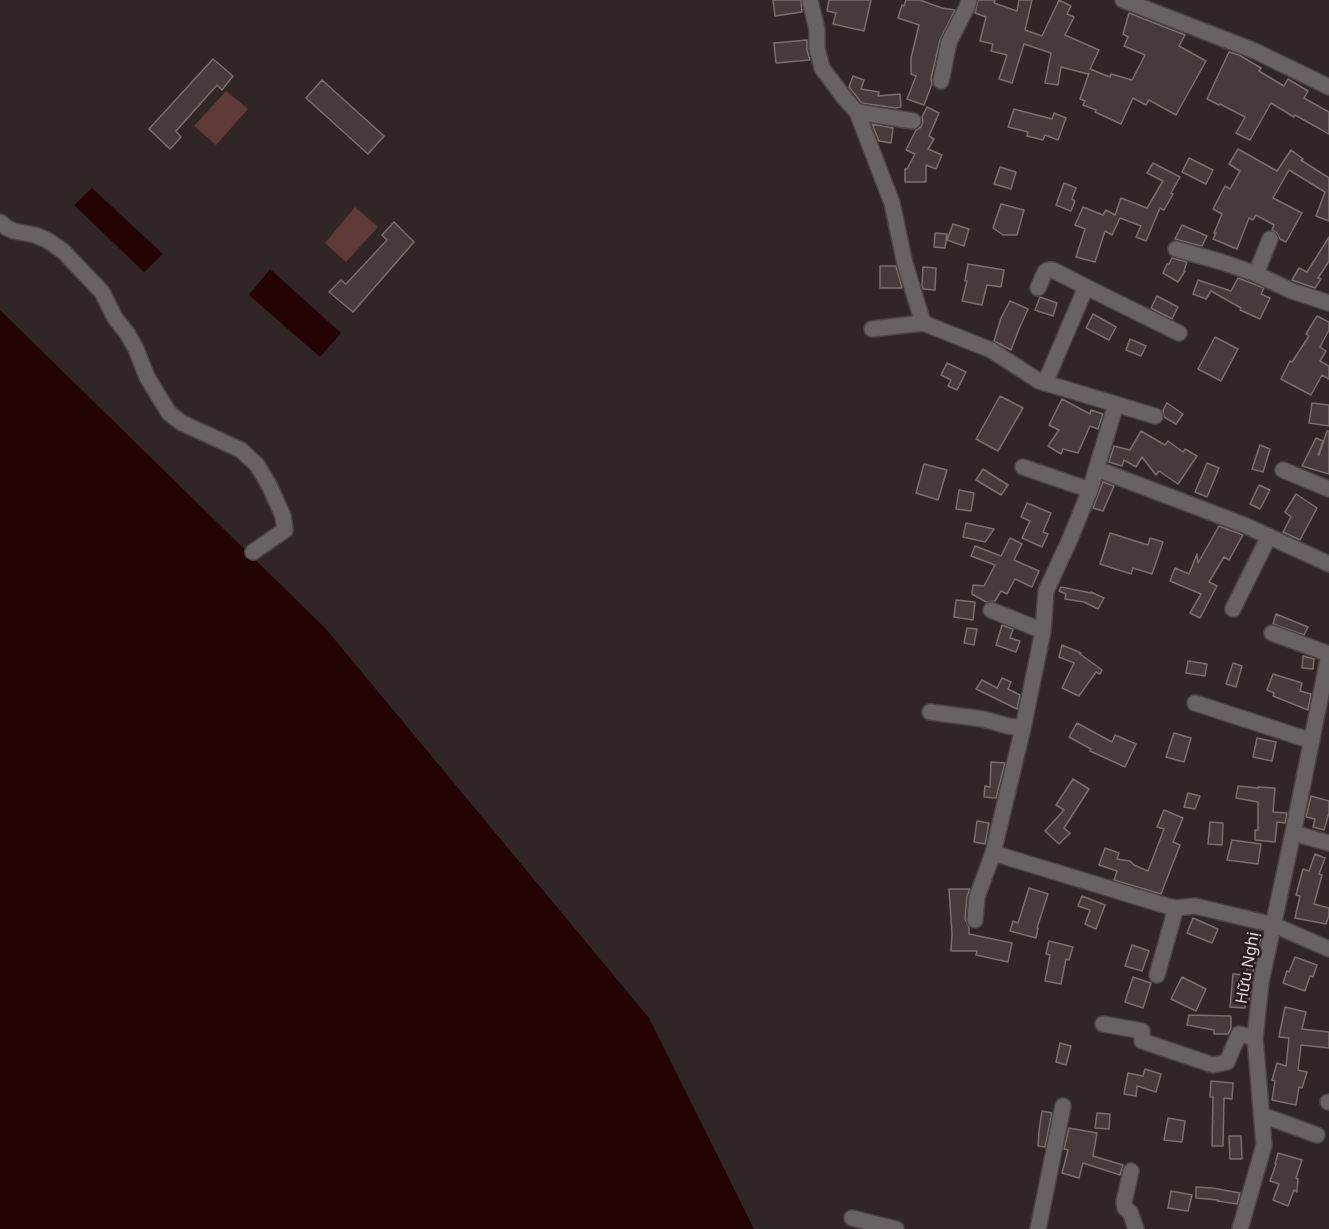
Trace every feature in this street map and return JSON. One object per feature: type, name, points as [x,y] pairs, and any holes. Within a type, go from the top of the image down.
[{"type":"street","points":[[810,0],[822,68],[857,112],[892,203],[905,264],[923,323]]},
{"type":"street","points":[[941,81],[950,42],[969,0]]},
{"type":"street","points":[[1123,0],[1255,51],[1329,87]]},
{"type":"street","points":[[857,112],[913,121]]},
{"type":"street","points":[[0,222],[14,231],[47,240],[63,251],[102,292],[115,318],[128,333],[147,377],[169,414],[182,423],[241,450],[257,465],[283,516],[285,530],[253,552]]},
{"type":"street","points":[[1256,274],[1270,239]]},
{"type":"street","points":[[1176,249],[1222,262],[1256,274],[1292,291],[1329,303]]},
{"type":"street","points":[[1038,288],[1045,272],[1053,270],[1179,333]]},
{"type":"street","points":[[1045,383],[1086,287]]},
{"type":"street","points":[[872,329],[923,323],[991,350],[1039,381],[1155,416]]},
{"type":"street","points":[[975,920],[977,897],[993,853],[1023,728],[1043,631],[1046,591],[1090,490],[1116,404]]},
{"type":"street","points":[[1023,467],[1090,490]]},
{"type":"street","points":[[1097,469],[1244,525],[1329,564]]},
{"type":"street","points":[[1283,470],[1329,489]]},
{"type":"street","points":[[1233,609],[1269,536]]},
{"type":"street","points":[[991,610],[1043,631]]},
{"type":"street","points":[[1272,633],[1329,654]]},
{"type":"street","name":"Hữu Nghị","points":[[1240,1229],[1264,1145],[1255,1038],[1261,982],[1329,654]]},
{"type":"street","points":[[1195,703],[1312,741]]},
{"type":"street","points":[[930,712],[1023,728]]},
{"type":"street","points":[[1293,832],[1329,843]]},
{"type":"street","points":[[993,853],[1176,908],[1195,906],[1274,925],[1329,949]]},
{"type":"street","points":[[1157,975],[1176,908]]},
{"type":"street","points":[[1103,1024],[1142,1031],[1142,1041],[1213,1065],[1227,1062],[1239,1034],[1255,1038]]},
{"type":"street","points":[[1038,1229],[1063,1106]]},
{"type":"street","points":[[1262,1115],[1317,1135]]},
{"type":"street","points":[[1131,1171],[1124,1202],[1136,1229]]},
{"type":"street","points":[[852,1218],[896,1229]]},
{"type":"shaded area","points":[[226,91],[248,109],[216,145],[194,126]]},
{"type":"shaded area","points":[[92,188],[163,254],[144,272],[74,205]]},
{"type":"shaded area","points":[[355,207],[378,227],[346,262],[325,243]]},
{"type":"shaded area","points":[[270,269],[341,333],[320,357],[249,295]]},
{"type":"shaded area","points":[[0,310],[326,629],[649,1018],[754,1229],[0,1229]]},
{"type":"building","points":[[773,0],[801,0],[802,12],[775,16]]},
{"type":"building","points":[[829,0],[871,0],[864,31],[833,24],[836,13],[827,11]]},
{"type":"building","points":[[906,0],[920,0],[955,10],[940,40],[931,79],[932,84],[924,105],[907,99],[916,76],[911,74],[911,58],[919,25],[898,18]]},
{"type":"building","points":[[978,0],[995,0],[994,3],[1017,11],[1019,0],[1032,0],[1025,30],[1042,36],[1059,0],[1071,6],[1067,14],[1074,17],[1065,35],[1099,50],[1090,69],[1110,77],[1111,74],[1132,80],[1145,55],[1124,46],[1128,37],[1123,34],[1129,13],[1185,35],[1179,46],[1206,61],[1176,115],[1149,100],[1146,105],[1133,98],[1121,124],[1083,105],[1085,101],[1080,99],[1089,73],[1061,67],[1058,85],[1045,83],[1051,53],[1024,44],[1012,83],[999,79],[1007,55],[991,51],[993,44],[980,41],[986,17],[975,13]]},
{"type":"building","points":[[807,40],[810,60],[776,63],[774,43]]},
{"type":"building","points":[[1229,52],[1261,68],[1259,71],[1284,86],[1288,79],[1308,91],[1304,98],[1329,112],[1329,134],[1271,103],[1250,140],[1236,133],[1245,117],[1207,99]]},
{"type":"building","points":[[213,59],[233,76],[222,90],[217,85],[176,131],[181,137],[170,149],[149,129]]},
{"type":"building","points":[[853,76],[864,80],[861,89],[879,92],[878,96],[900,94],[901,107],[862,103],[849,87]]},
{"type":"building","points":[[322,80],[384,136],[368,154],[306,98]]},
{"type":"building","points":[[927,107],[939,113],[929,136],[934,139],[928,149],[942,155],[936,169],[926,165],[926,182],[905,182],[905,169],[915,154],[906,150],[916,130],[921,127],[922,117]]},
{"type":"building","points":[[1014,109],[1052,119],[1054,113],[1066,118],[1058,140],[1045,135],[1043,140],[1027,136],[1028,132],[1008,127]]},
{"type":"building","points":[[872,124],[893,128],[891,143],[879,141]]},
{"type":"building","points":[[1238,149],[1277,171],[1291,150],[1303,159],[1301,160],[1329,178],[1329,221],[1316,216],[1325,192],[1289,170],[1273,198],[1302,213],[1286,242],[1272,230],[1274,225],[1256,215],[1253,220],[1249,218],[1237,249],[1213,239],[1222,214],[1213,209],[1225,186],[1230,189],[1240,171],[1229,164]]},
{"type":"building","points":[[1189,158],[1213,170],[1206,184],[1182,172]]},
{"type":"building","points":[[1153,163],[1180,177],[1164,210],[1160,208],[1146,241],[1136,237],[1141,226],[1120,218],[1112,235],[1105,231],[1095,262],[1076,257],[1085,229],[1075,225],[1083,207],[1103,215],[1106,210],[1115,215],[1121,198],[1147,208],[1163,181],[1147,173]]},
{"type":"building","points":[[1000,167],[1016,172],[1011,189],[994,184]]},
{"type":"building","points":[[1064,183],[1076,188],[1071,211],[1056,205]]},
{"type":"building","points":[[1001,204],[1024,210],[1017,235],[1003,235],[993,228]]},
{"type":"building","points":[[394,222],[414,242],[353,312],[329,292],[341,280],[346,284],[387,240],[382,235]]},
{"type":"building","points":[[953,224],[969,229],[964,246],[947,240]]},
{"type":"building","points":[[1182,225],[1207,236],[1202,246],[1175,239]]},
{"type":"building","points":[[935,233],[947,234],[945,248],[934,247]]},
{"type":"building","points":[[1329,237],[1329,261],[1318,278],[1321,279],[1315,288],[1292,280],[1299,268],[1307,272]]},
{"type":"building","points":[[1172,258],[1187,262],[1185,271],[1178,282],[1163,273]]},
{"type":"building","points":[[968,264],[1004,270],[1001,287],[987,285],[982,305],[962,301]]},
{"type":"building","points":[[880,266],[896,266],[902,288],[880,288]]},
{"type":"building","points":[[923,267],[936,268],[935,290],[923,289]]},
{"type":"building","points":[[1238,278],[1264,288],[1261,294],[1270,298],[1260,319],[1240,310],[1241,308],[1211,291],[1206,299],[1193,294],[1198,280],[1231,291]]},
{"type":"building","points":[[1157,296],[1178,307],[1172,319],[1151,308]]},
{"type":"building","points":[[1040,297],[1057,303],[1053,316],[1035,310]]},
{"type":"building","points":[[1010,301],[1028,309],[1011,350],[994,341],[1001,318]]},
{"type":"building","points":[[1093,314],[1116,327],[1109,340],[1086,328]]},
{"type":"building","points":[[1317,316],[1329,322],[1329,330],[1320,347],[1326,351],[1320,361],[1329,366],[1329,379],[1322,375],[1311,395],[1281,379],[1290,361],[1292,362],[1309,336],[1306,334]]},
{"type":"building","points":[[1215,337],[1238,349],[1221,381],[1198,369]]},
{"type":"building","points":[[1130,339],[1146,346],[1141,356],[1126,350]]},
{"type":"building","points":[[947,363],[966,372],[957,390],[948,386],[951,380],[941,375]]},
{"type":"building","points":[[1000,396],[1023,408],[998,451],[976,439]]},
{"type":"building","points":[[1062,399],[1090,414],[1091,410],[1103,414],[1098,429],[1090,426],[1078,453],[1063,449],[1061,454],[1048,446],[1059,430],[1049,425]]},
{"type":"building","points":[[1167,403],[1183,414],[1176,424],[1164,417],[1163,410]]},
{"type":"building","points":[[1312,403],[1329,405],[1329,426],[1309,423]]},
{"type":"building","points":[[1141,431],[1165,445],[1168,441],[1183,452],[1185,449],[1197,456],[1178,484],[1159,471],[1156,475],[1142,457],[1136,467],[1124,460],[1122,466],[1109,462],[1114,446],[1130,450]]},
{"type":"building","points":[[1327,431],[1329,431],[1329,474],[1302,466],[1316,438],[1323,441],[1319,455]]},
{"type":"building","points":[[1260,445],[1270,449],[1263,472],[1252,469]]},
{"type":"building","points":[[1207,463],[1219,468],[1207,497],[1195,492]]},
{"type":"building","points":[[924,464],[947,470],[938,500],[916,493]]},
{"type":"building","points":[[983,469],[1008,485],[1001,495],[976,480]]},
{"type":"building","points":[[1103,482],[1114,486],[1103,511],[1093,508]]},
{"type":"building","points":[[1259,485],[1270,490],[1260,509],[1250,504]]},
{"type":"building","points":[[959,490],[974,493],[971,511],[956,509]]},
{"type":"building","points":[[1296,494],[1317,508],[1300,540],[1283,532],[1291,517],[1285,512]]},
{"type":"building","points":[[1027,503],[1051,513],[1043,532],[1048,534],[1042,547],[1022,538],[1030,521],[1021,517]]},
{"type":"building","points":[[966,523],[994,529],[985,542],[963,537]]},
{"type":"building","points":[[1219,526],[1243,535],[1229,560],[1224,557],[1209,582],[1217,586],[1200,618],[1190,613],[1201,594],[1170,581],[1175,568],[1189,574],[1197,554],[1198,563]]},
{"type":"building","points":[[1110,533],[1148,545],[1150,538],[1163,542],[1152,574],[1133,568],[1131,574],[1100,564]]},
{"type":"building","points":[[1010,538],[1022,544],[1014,560],[1039,571],[1032,587],[1015,579],[1007,594],[1001,591],[995,601],[986,602],[972,594],[973,585],[984,586],[995,565],[971,556],[975,546],[1001,556]]},
{"type":"building","points":[[1061,587],[1091,592],[1104,598],[1098,609],[1084,602],[1065,599],[1066,594],[1059,591]]},
{"type":"building","points":[[956,600],[975,602],[973,620],[954,617]]},
{"type":"building","points":[[1276,614],[1308,627],[1304,635],[1273,624]]},
{"type":"building","points":[[1002,625],[1013,629],[1010,638],[1020,641],[1016,652],[996,645]]},
{"type":"building","points":[[967,628],[977,629],[974,645],[964,643]]},
{"type":"building","points":[[1062,645],[1081,653],[1102,670],[1100,674],[1096,672],[1079,696],[1062,688],[1074,663],[1059,657]]},
{"type":"building","points":[[1303,656],[1314,659],[1313,669],[1302,668]]},
{"type":"building","points":[[1188,661],[1207,664],[1205,676],[1186,673]]},
{"type":"building","points":[[1233,663],[1242,666],[1236,687],[1226,684]]},
{"type":"building","points":[[1273,674],[1302,683],[1300,691],[1311,694],[1308,710],[1273,696],[1274,693],[1267,690]]},
{"type":"building","points":[[1002,678],[1011,682],[1008,689],[1020,695],[1017,709],[976,689],[982,680],[997,688]]},
{"type":"building","points":[[1077,723],[1112,742],[1115,735],[1136,744],[1125,767],[1090,751],[1091,749],[1069,737]]},
{"type":"building","points":[[1174,733],[1191,738],[1184,762],[1166,757]]},
{"type":"building","points":[[1257,738],[1276,742],[1272,761],[1253,757]]},
{"type":"building","points":[[991,762],[1005,763],[996,798],[984,797],[985,786],[990,787]]},
{"type":"building","points":[[1073,779],[1089,789],[1064,828],[1070,833],[1059,844],[1045,831],[1064,810],[1056,805]]},
{"type":"building","points":[[1238,786],[1275,788],[1273,812],[1287,813],[1285,823],[1277,822],[1275,842],[1255,840],[1255,830],[1258,830],[1258,802],[1236,798]]},
{"type":"building","points":[[1188,793],[1200,796],[1195,809],[1184,807]]},
{"type":"building","points":[[1311,796],[1329,801],[1329,813],[1324,830],[1313,827],[1315,819],[1306,817]]},
{"type":"building","points":[[1164,810],[1183,818],[1173,842],[1180,845],[1161,894],[1114,880],[1117,871],[1099,865],[1105,848],[1119,853],[1117,859],[1130,861],[1148,871],[1164,829],[1157,827]]},
{"type":"building","points":[[977,821],[989,823],[985,844],[974,842]]},
{"type":"building","points":[[1210,822],[1223,823],[1222,845],[1208,844]]},
{"type":"building","points":[[1232,840],[1261,844],[1258,864],[1227,860]]},
{"type":"building","points":[[1315,854],[1325,858],[1319,874],[1322,875],[1314,904],[1329,908],[1326,924],[1295,918],[1300,896],[1296,895],[1303,869],[1309,871]]},
{"type":"building","points":[[1029,888],[1048,894],[1036,938],[1010,931],[1013,921],[1018,923]]},
{"type":"building","points":[[949,889],[970,889],[967,896],[965,919],[969,927],[969,934],[1012,943],[1008,962],[976,955],[977,951],[951,951]]},
{"type":"building","points":[[1082,896],[1105,905],[1096,929],[1085,924],[1090,910],[1078,906]]},
{"type":"building","points":[[1193,918],[1218,929],[1212,943],[1187,933]]},
{"type":"building","points":[[1254,936],[1261,937],[1249,1000],[1246,999],[1245,1008],[1230,1007],[1233,974],[1246,975]]},
{"type":"building","points":[[1049,941],[1073,947],[1069,960],[1066,959],[1061,984],[1045,981],[1050,955],[1046,954]]},
{"type":"building","points":[[1132,945],[1149,951],[1142,971],[1125,966]]},
{"type":"building","points":[[1295,957],[1317,965],[1305,991],[1283,983]]},
{"type":"building","points":[[1133,977],[1151,983],[1143,1008],[1125,1002]]},
{"type":"building","points":[[1182,977],[1206,989],[1196,1011],[1171,999]]},
{"type":"building","points":[[1285,1007],[1306,1012],[1302,1029],[1329,1032],[1329,1048],[1301,1045],[1298,1070],[1307,1072],[1302,1088],[1299,1087],[1296,1105],[1272,1100],[1275,1081],[1272,1080],[1277,1063],[1286,1066],[1289,1038],[1279,1037]]},
{"type":"building","points":[[1189,1015],[1231,1016],[1231,1028],[1228,1034],[1214,1034],[1214,1030],[1187,1025]]},
{"type":"building","points":[[1060,1043],[1071,1046],[1066,1065],[1056,1062]]},
{"type":"building","points":[[1145,1069],[1161,1074],[1156,1092],[1137,1086],[1136,1096],[1124,1094],[1128,1073],[1143,1076]]},
{"type":"building","points":[[1211,1081],[1233,1083],[1232,1099],[1224,1098],[1223,1146],[1212,1146]]},
{"type":"building","points":[[1042,1111],[1052,1113],[1045,1147],[1038,1146]]},
{"type":"building","points":[[1097,1113],[1110,1114],[1109,1129],[1095,1128]]},
{"type":"building","points":[[1168,1118],[1185,1121],[1182,1142],[1164,1140]]},
{"type":"building","points":[[1069,1128],[1097,1133],[1093,1156],[1123,1165],[1120,1175],[1083,1163],[1079,1178],[1062,1173],[1068,1150],[1064,1149]]},
{"type":"building","points":[[1229,1136],[1241,1136],[1242,1159],[1230,1159]]},
{"type":"building","points":[[1278,1153],[1302,1160],[1296,1178],[1298,1179],[1297,1192],[1294,1190],[1288,1206],[1273,1200],[1279,1184],[1270,1181]]},
{"type":"building","points":[[1196,1187],[1240,1193],[1237,1204],[1196,1198]]},
{"type":"building","points":[[1171,1191],[1192,1195],[1188,1211],[1168,1208]]}]
